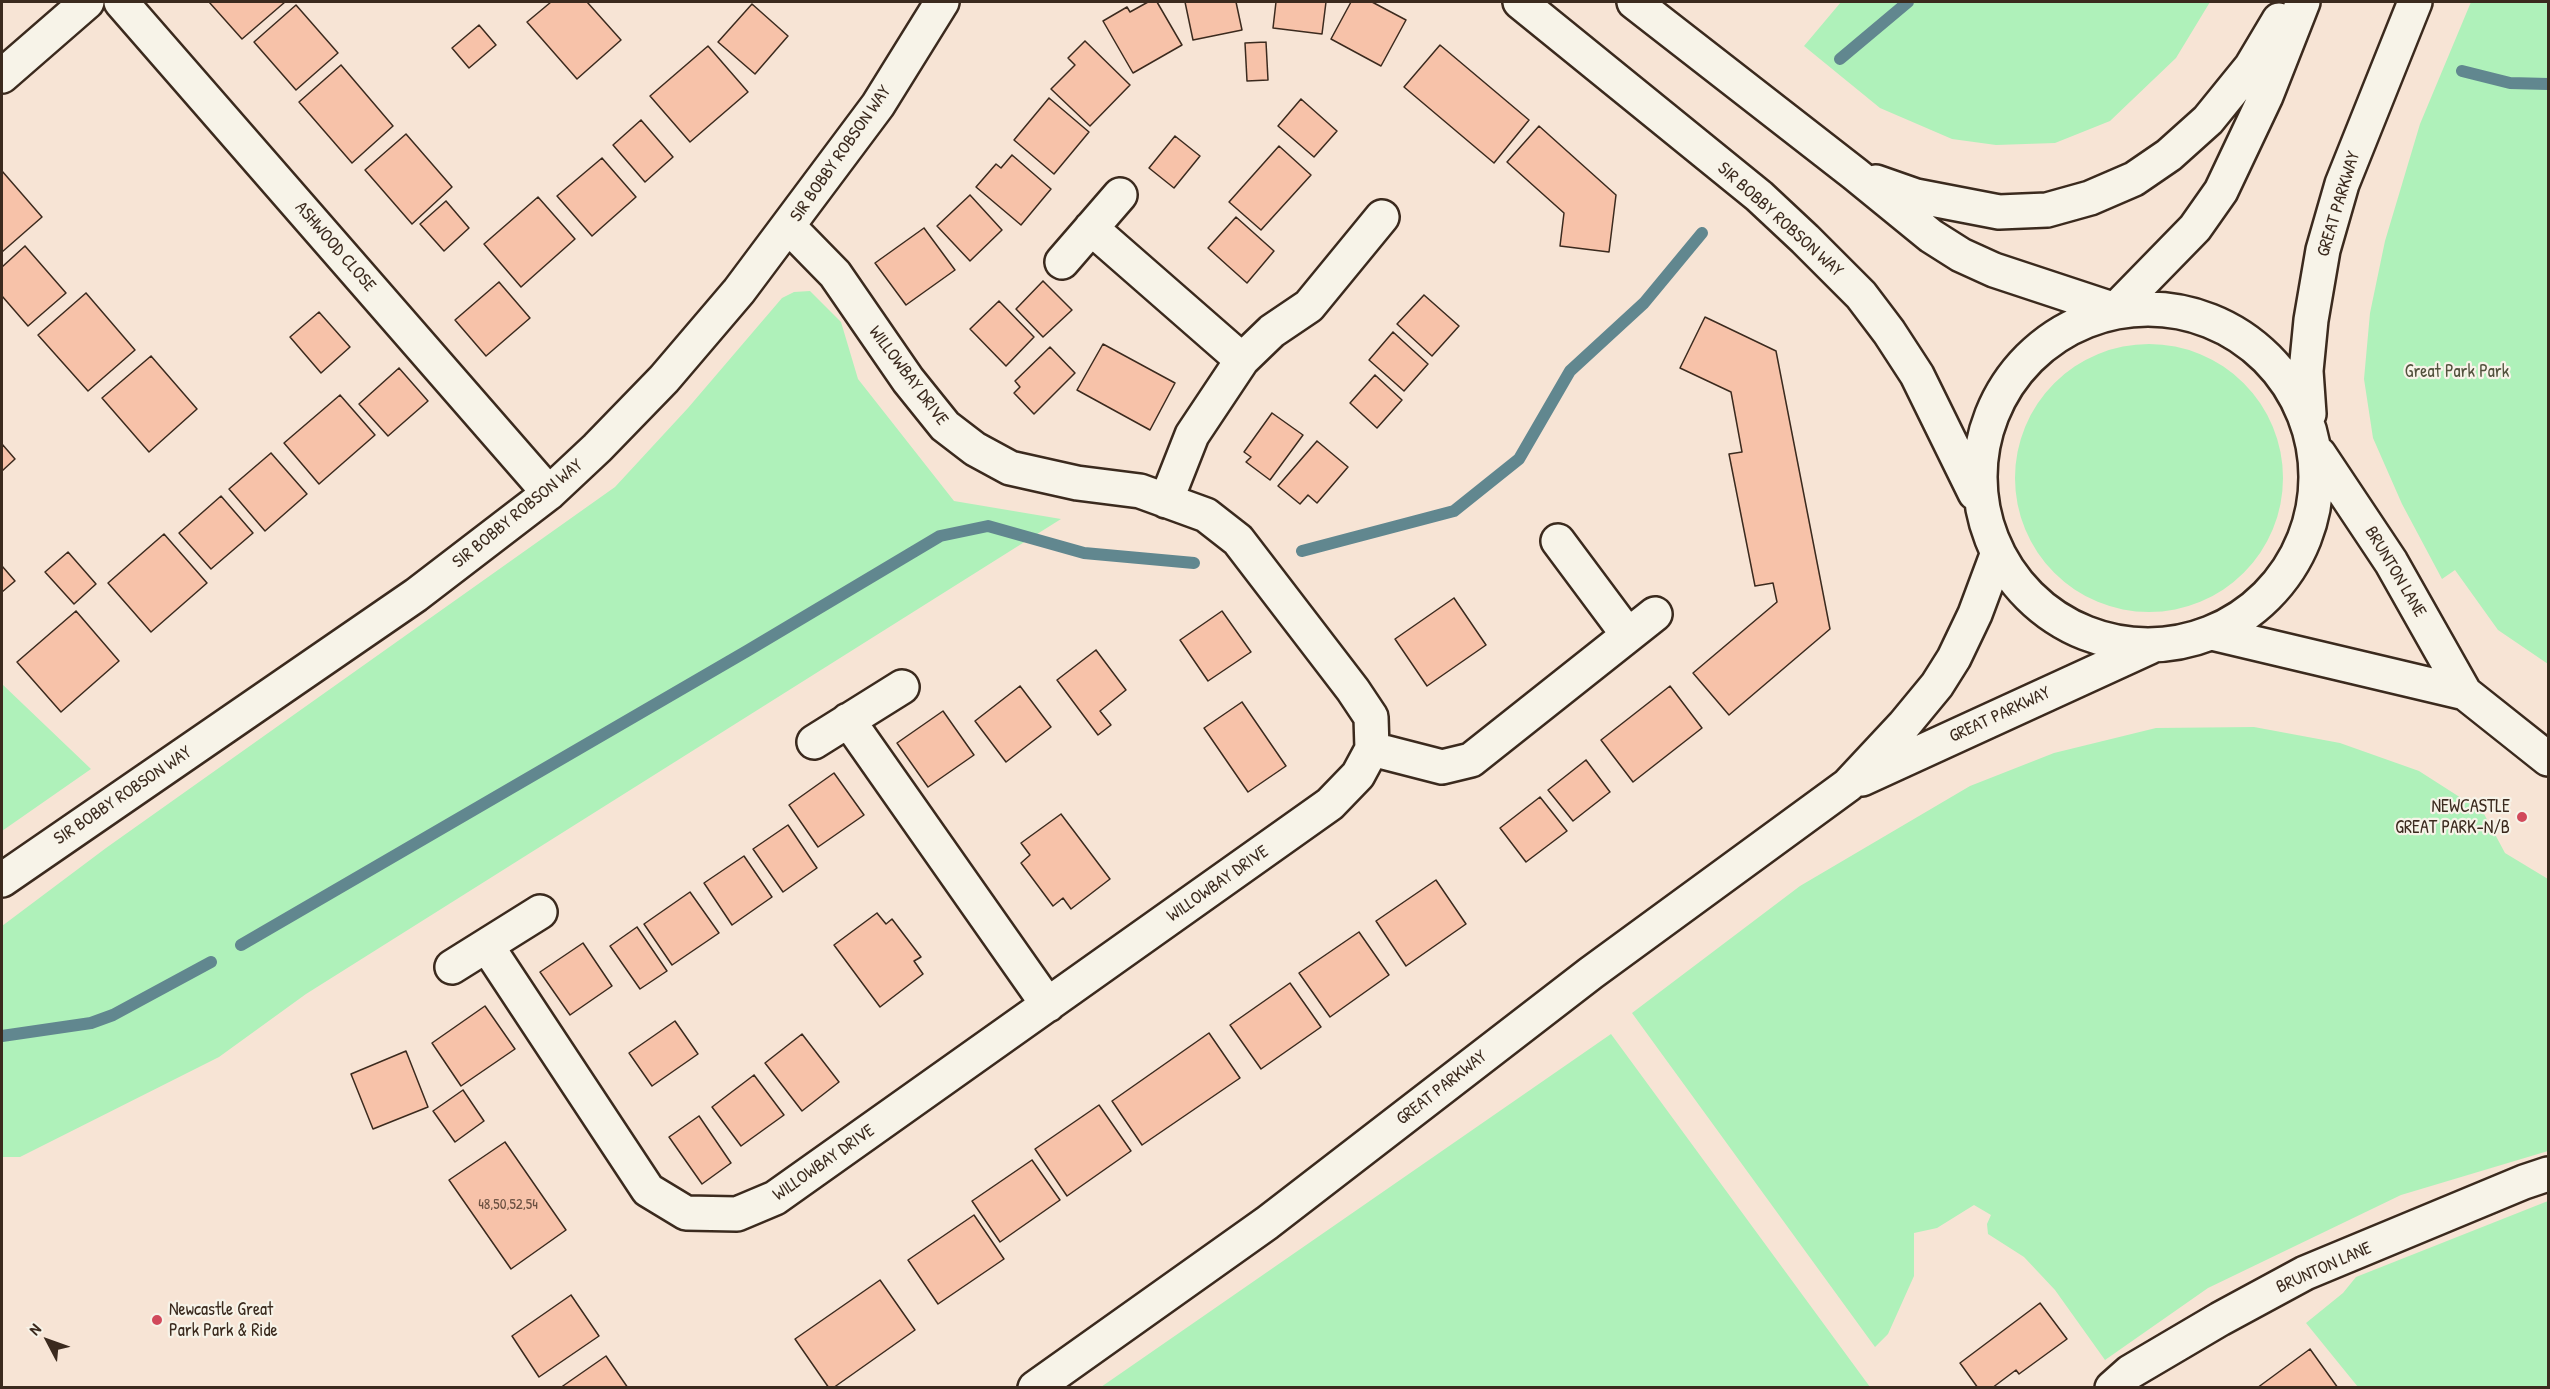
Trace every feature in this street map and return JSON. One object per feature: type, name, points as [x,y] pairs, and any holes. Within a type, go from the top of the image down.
[{"type":"street","points":[[2,76],[87,2]]},
{"type":"street","name":"ASHWOOD CLOSE","points":[[121,2],[549,493]]},
{"type":"street","name":"SIR BOBBY ROBSON WAY","points":[[2,880],[416,595],[549,493],[663,379],[739,291],[878,105],[942,2]]},
{"type":"street","name":"SIR BOBBY ROBSON WAY","points":[[1520,2],[1759,196],[1805,238],[1861,295],[1917,375],[1975,493]]},
{"type":"street","points":[[1634,2],[1931,236],[1961,255],[1994,270],[2115,310]]},
{"type":"street","points":[[1855,174],[1916,196],[2000,212],[2048,210],[2090,198],[2134,179],[2169,155],[2208,120],[2251,67],[2291,2]]},
{"type":"street","name":"GREAT PARKWAY","points":[[2115,310],[2195,228],[2220,191],[2266,96],[2302,2]]},
{"type":"street","name":"GREAT PARKWAY","points":[[1848,785],[2152,646],[2186,643],[2216,634],[2246,616],[2271,593],[2295,559],[2310,526],[2318,493],[2319,454],[2309,416],[2307,361],[2311,320],[2323,250],[2342,184],[2415,2]]},
{"type":"street","points":[[1062,262],[1120,195]]},
{"type":"street","points":[[1166,501],[1192,435],[1242,360],[1272,331],[1309,306],[1382,217]]},
{"type":"street","name":"WILLOWBAY DRIVE","points":[[487,946],[648,1190],[686,1213],[737,1214],[775,1198],[1330,804],[1358,776],[1372,749],[1371,717],[1353,690],[1238,540],[1206,515],[1140,491],[1077,483],[1010,468],[975,449],[945,426],[908,380],[835,274],[789,227]]},
{"type":"street","points":[[1091,228],[1242,360]]},
{"type":"street","name":"GREAT PARKWAY","points":[[2152,646],[2103,633],[2065,616],[2017,579],[1997,555],[1986,534],[1975,493],[1977,461],[1986,426],[2000,395],[2020,368],[2045,345],[2069,328],[2115,310],[2148,310],[2189,317],[2230,333],[2261,352],[2286,379],[2309,416]]},
{"type":"street","name":"BRUNTON LANE","points":[[2319,454],[2391,562],[2465,693],[2548,759]]},
{"type":"street","points":[[1558,541],[1628,635]]},
{"type":"street","name":"GREAT PARKWAY","points":[[1035,1388],[1267,1222],[1591,974],[1848,785],[1904,725],[1937,685],[1954,658],[1971,622],[1997,555]]},
{"type":"street","points":[[1372,749],[1442,767],[1471,760],[1655,614]]},
{"type":"street","name":"BRUNTON LANE","points":[[2216,634],[2465,693]]},
{"type":"street","points":[[814,742],[902,687]]},
{"type":"street","points":[[848,720],[1048,1005]]},
{"type":"street","points":[[452,967],[540,912]]},
{"type":"street","name":"BRUNTON LANE","points":[[2112,1388],[2130,1372],[2220,1319],[2305,1273],[2548,1174]]},
{"type":"green space","points":[[1841,2],[2210,2],[2176,58],[2110,121],[2055,143],[1996,145],[1952,139],[1880,108],[1804,46]]},
{"type":"green space","name":"Great Park Park","points":[[2471,2],[2548,2],[2548,664],[2498,630],[2455,570],[2442,579],[2402,504],[2373,438],[2364,379],[2370,313],[2385,241],[2420,124]]},
{"type":"green space","points":[[810,291],[841,322],[858,379],[954,501],[1061,519],[306,994],[219,1057],[20,1157],[2,1157],[2,926],[106,848],[615,487],[688,408],[782,298],[794,292]]},
{"type":"green space","points":[[2149,344],[2175,347],[2200,354],[2234,374],[2244,383],[2253,393],[2273,427],[2280,452],[2283,478],[2280,504],[2273,529],[2253,563],[2244,573],[2234,582],[2200,602],[2175,609],[2149,612],[2123,609],[2098,602],[2064,582],[2054,573],[2045,563],[2025,529],[2018,504],[2015,478],[2018,452],[2025,427],[2045,393],[2054,383],[2064,374],[2098,354],[2123,347]]},
{"type":"green space","points":[[2,684],[91,769],[2,831]]},
{"type":"green space","points":[[2254,727],[2340,743],[2419,771],[2483,812],[2505,853],[2548,879],[2548,1151],[2401,1195],[2208,1288],[2105,1360],[2055,1290],[2024,1257],[1988,1234],[1987,1224],[1991,1215],[1974,1205],[1937,1228],[1914,1233],[1914,1276],[1888,1334],[1875,1347],[1632,1013],[1800,886],[1970,786],[2054,753],[2156,728]]},
{"type":"green space","points":[[1611,1034],[1870,1387],[1101,1387]]},
{"type":"green space","points":[[2548,1201],[2548,1387],[2358,1387],[2306,1323],[2343,1293],[2356,1277]]},
{"type":"building","points":[[209,2],[285,2],[242,39]]},
{"type":"building","points":[[551,2],[587,2],[621,40],[577,79],[527,22]]},
{"type":"building","points":[[1148,2],[1157,2],[1182,45],[1133,73],[1103,21],[1127,7],[1130,12]]},
{"type":"building","points":[[1185,2],[1236,2],[1242,30],[1193,40]]},
{"type":"building","points":[[1276,2],[1326,2],[1322,34],[1273,28]]},
{"type":"building","points":[[1351,2],[1372,2],[1406,20],[1381,66],[1331,39]]},
{"type":"building","points":[[752,4],[788,36],[755,74],[718,42]]},
{"type":"building","points":[[296,5],[338,53],[296,90],[254,42]]},
{"type":"building","points":[[479,25],[496,45],[469,68],[452,48]]},
{"type":"building","points":[[1085,41],[1130,85],[1090,126],[1051,89],[1075,65],[1068,58]]},
{"type":"building","points":[[1266,42],[1268,80],[1247,81],[1245,43]]},
{"type":"building","points":[[1440,45],[1529,120],[1494,163],[1404,87]]},
{"type":"building","points":[[708,46],[748,92],[690,142],[650,96]]},
{"type":"building","points":[[341,65],[393,126],[352,163],[299,102]]},
{"type":"building","points":[[1049,98],[1089,132],[1054,174],[1014,140]]},
{"type":"building","points":[[1301,99],[1337,131],[1314,157],[1278,126]]},
{"type":"building","points":[[641,120],[673,157],[645,182],[613,145]]},
{"type":"building","points":[[1539,126],[1616,195],[1609,252],[1560,246],[1564,213],[1507,162]]},
{"type":"building","points":[[406,134],[452,187],[412,224],[365,170]]},
{"type":"building","points":[[1175,136],[1200,156],[1174,188],[1149,168]]},
{"type":"building","points":[[1279,146],[1311,175],[1261,230],[1229,202]]},
{"type":"building","points":[[1012,155],[1051,189],[1021,225],[976,187],[996,164],[1001,168]]},
{"type":"building","points":[[602,158],[636,197],[592,236],[557,196]]},
{"type":"building","points":[[2,171],[42,217],[2,252]]},
{"type":"building","points":[[970,195],[1002,230],[970,261],[937,226]]},
{"type":"building","points":[[538,197],[575,239],[521,287],[484,244]]},
{"type":"building","points":[[446,201],[469,228],[444,251],[420,224]]},
{"type":"building","points":[[1236,217],[1274,251],[1247,283],[1208,248]]},
{"type":"building","points":[[924,228],[955,270],[906,305],[875,263]]},
{"type":"building","points":[[25,246],[66,293],[28,326],[2,296],[2,267]]},
{"type":"building","points":[[1043,281],[1072,310],[1043,337],[1016,309]]},
{"type":"building","points":[[499,282],[530,318],[486,356],[455,320]]},
{"type":"building","points":[[86,293],[135,350],[88,391],[38,335]]},
{"type":"building","points":[[1424,295],[1459,326],[1432,356],[1397,324]]},
{"type":"building","points":[[999,301],[1034,337],[1006,366],[970,329]]},
{"type":"building","points":[[319,312],[350,347],[321,373],[290,337]]},
{"type":"building","points":[[1705,317],[1776,351],[1830,629],[1729,715],[1693,673],[1777,602],[1773,583],[1755,586],[1729,454],[1742,452],[1731,392],[1680,368]]},
{"type":"building","points":[[1393,332],[1428,364],[1404,391],[1369,360]]},
{"type":"building","points":[[1103,344],[1175,383],[1150,430],[1077,390]]},
{"type":"building","points":[[1050,347],[1075,373],[1034,414],[1014,393],[1020,387],[1015,381]]},
{"type":"building","points":[[151,356],[197,409],[149,452],[102,398]]},
{"type":"building","points":[[399,368],[428,401],[388,436],[359,404]]},
{"type":"building","points":[[1375,375],[1402,400],[1377,428],[1350,403]]},
{"type":"building","points":[[340,395],[375,435],[319,484],[284,443]]},
{"type":"building","points":[[1272,413],[1303,435],[1270,480],[1246,462],[1251,457],[1244,452]]},
{"type":"building","points":[[1317,441],[1348,467],[1317,503],[1308,495],[1300,504],[1278,486]]},
{"type":"building","points":[[2,444],[15,459],[2,471]]},
{"type":"building","points":[[271,453],[307,494],[265,531],[229,489]]},
{"type":"building","points":[[221,496],[253,533],[211,569],[179,533]]},
{"type":"building","points":[[164,534],[207,583],[151,632],[108,583]]},
{"type":"building","points":[[68,552],[96,584],[74,604],[45,572]]},
{"type":"building","points":[[2,566],[15,581],[2,592]]},
{"type":"building","points":[[1454,598],[1486,645],[1427,686],[1395,639]]},
{"type":"building","points":[[76,611],[119,661],[61,712],[17,662]]},
{"type":"building","points":[[1222,611],[1251,652],[1208,681],[1180,640]]},
{"type":"building","points":[[1096,650],[1126,690],[1100,711],[1111,725],[1098,735],[1057,680]]},
{"type":"building","points":[[1020,686],[1051,727],[1006,762],[975,721]]},
{"type":"building","points":[[1670,686],[1702,728],[1633,782],[1601,740]]},
{"type":"building","points":[[1242,702],[1286,766],[1248,792],[1204,728]]},
{"type":"building","points":[[943,711],[974,755],[928,787],[897,743]]},
{"type":"building","points":[[1586,760],[1610,792],[1573,821],[1548,790]]},
{"type":"building","points":[[834,773],[864,815],[818,847],[789,805]]},
{"type":"building","points":[[1540,797],[1567,831],[1526,862],[1500,828]]},
{"type":"building","points":[[1061,814],[1110,879],[1071,909],[1063,898],[1053,906],[1021,863],[1030,855],[1021,843]]},
{"type":"building","points":[[788,825],[817,868],[783,892],[753,849]]},
{"type":"building","points":[[744,856],[772,897],[732,925],[704,883]]},
{"type":"building","points":[[1436,880],[1466,924],[1406,966],[1376,921]]},
{"type":"building","points":[[690,892],[719,933],[672,965],[644,924]]},
{"type":"building","points":[[877,913],[886,924],[892,919],[921,957],[914,961],[923,974],[880,1007],[834,945]]},
{"type":"building","points":[[637,927],[667,971],[640,989],[610,946]]},
{"type":"building","points":[[1359,932],[1389,975],[1330,1017],[1299,973]]},
{"type":"building","points":[[583,943],[612,986],[570,1015],[540,972]]},
{"type":"building","points":[[1290,983],[1321,1027],[1261,1069],[1230,1025]]},
{"type":"building","points":[[485,1006],[515,1049],[461,1086],[432,1043]]},
{"type":"building","points":[[675,1021],[698,1054],[652,1086],[629,1053]]},
{"type":"building","points":[[1209,1033],[1240,1078],[1142,1145],[1112,1101]]},
{"type":"building","points":[[802,1034],[839,1082],[802,1111],[765,1063]]},
{"type":"building","points":[[406,1051],[428,1107],[373,1129],[351,1074]]},
{"type":"building","points":[[754,1075],[784,1115],[741,1146],[712,1107]]},
{"type":"building","points":[[463,1090],[484,1121],[455,1142],[433,1111]]},
{"type":"building","points":[[1099,1105],[1131,1151],[1067,1196],[1035,1149]]},
{"type":"building","points":[[699,1116],[731,1163],[702,1184],[669,1137]]},
{"type":"building","points":[[505,1142],[566,1230],[511,1269],[449,1180]]},
{"type":"building","points":[[1032,1160],[1060,1200],[1000,1242],[972,1201]]},
{"type":"building","points":[[974,1215],[1004,1259],[938,1304],[908,1260]]},
{"type":"building","points":[[880,1280],[915,1330],[833,1388],[829,1388],[795,1339]]},
{"type":"building","points":[[571,1295],[599,1336],[539,1377],[512,1336]]},
{"type":"building","points":[[2040,1303],[2067,1339],[2019,1374],[2016,1370],[1992,1388],[1978,1388],[1960,1363]]},
{"type":"building","points":[[2310,1349],[2338,1388],[2257,1388]]},
{"type":"building","points":[[606,1356],[628,1388],[560,1388]]},
{"type":"waterway","points":[[1840,59],[1908,2]]},
{"type":"waterway","points":[[2462,71],[2510,83],[2548,84]]},
{"type":"waterway","points":[[1302,551],[1454,511],[1519,459],[1570,371],[1644,303],[1702,233]]},
{"type":"waterway","points":[[241,945],[940,536],[988,526],[1084,553],[1194,563]]},
{"type":"waterway","points":[[2,1036],[91,1023],[113,1015],[211,962]]},
{"type":"place","name":"NEWCASTLE GREAT PARK-N/B","points":[[2522,817]]},
{"type":"place","name":"Newcastle Great Park Park & Ride","points":[[157,1320]]}]
